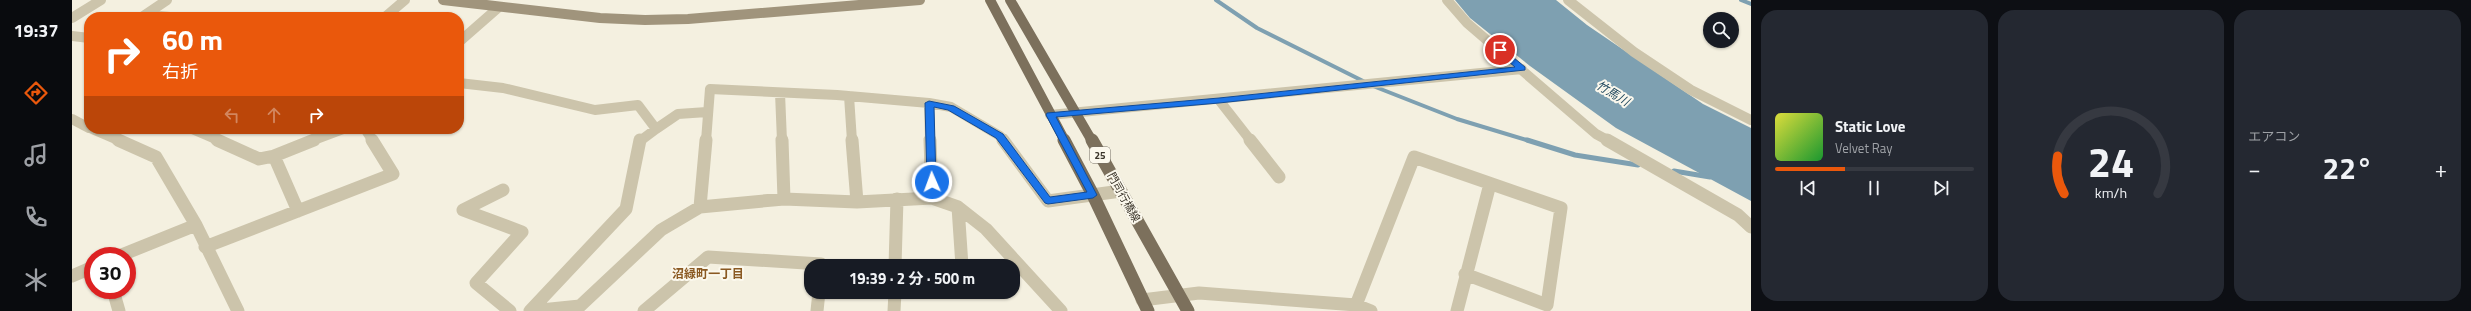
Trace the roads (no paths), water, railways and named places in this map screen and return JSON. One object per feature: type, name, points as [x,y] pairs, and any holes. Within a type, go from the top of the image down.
[{"type":"main road","name":"25","points":[[990,0],[1093,195],[1145,306]]},
{"type":"main road","name":"門司行橋線","points":[[1010,0],[1121,191],[1188,311]]},
{"type":"street","points":[[72,18],[101,0]]},
{"type":"street","points":[[150,12],[167,0]]},
{"type":"street","points":[[391,12],[405,0]]},
{"type":"street","points":[[443,0],[600,18],[673,20],[920,0]]},
{"type":"street","points":[[1447,0],[1467,22],[1596,134],[1738,215],[1751,227]]},
{"type":"street","points":[[1568,0],[1634,52],[1691,90],[1751,120]]},
{"type":"street","points":[[464,38],[499,7]]},
{"type":"street","points":[[72,36],[84,37]]},
{"type":"street","points":[[1050,115],[1219,100],[1522,69]]},
{"type":"street","points":[[464,84],[503,88],[594,110],[638,105],[656,129]]},
{"type":"street","points":[[700,207],[710,89],[849,96],[929,103],[950,108],[1000,136],[1048,201],[1121,191]]},
{"type":"street","points":[[780,93],[784,199]]},
{"type":"street","points":[[849,96],[857,202]]},
{"type":"street","points":[[1219,100],[1279,176]]},
{"type":"street","points":[[929,103],[932,198]]},
{"type":"street","points":[[530,311],[626,209],[640,140],[678,114],[707,112]]},
{"type":"street","points":[[100,134],[156,157],[196,225],[205,248],[238,311]]},
{"type":"street","points":[[203,134],[259,159],[274,156],[330,134]]},
{"type":"street","points":[[205,248],[393,174],[369,134]]},
{"type":"street","points":[[274,156],[298,211]]},
{"type":"street","points":[[1356,305],[1414,157],[1561,208],[1547,305],[1464,274]]},
{"type":"street","points":[[1457,311],[1464,274],[1490,184]]},
{"type":"street","points":[[503,190],[463,210],[522,232],[476,283],[510,311]]},
{"type":"street","points":[[530,311],[583,309],[660,230],[700,207],[784,199],[857,202],[932,198],[958,208],[986,229],[1061,311]]},
{"type":"street","points":[[895,259],[897,199]]},
{"type":"street","points":[[958,208],[962,259]]},
{"type":"street","points":[[136,249],[196,225]]},
{"type":"street","points":[[644,311],[708,257],[804,263]]},
{"type":"street","points":[[72,276],[84,271]]},
{"type":"street","points":[[1145,306],[1178,294],[1199,293],[1356,305],[1371,311]]},
{"type":"street","points":[[116,299],[119,311]]},
{"type":"street","points":[[817,311],[818,299]]},
{"type":"street","points":[[894,311],[895,299]]},
{"type":"water","name":"竹馬川","points":[[1455,0],[1556,0],[1587,25],[1703,104],[1751,128],[1751,201],[1616,128],[1530,66],[1470,18]]},
{"type":"waterway","points":[[1216,0],[1257,28],[1365,82]]},
{"type":"waterway","points":[[1741,0],[1751,4]]},
{"type":"waterway","points":[[1373,86],[1457,119],[1530,141]]},
{"type":"waterway","points":[[1527,140],[1575,155],[1638,165]]},
{"type":"waterway","points":[[1674,171],[1710,177]]},
{"type":"district","name":"沼緑町一丁目","points":[[708,273]]}]
